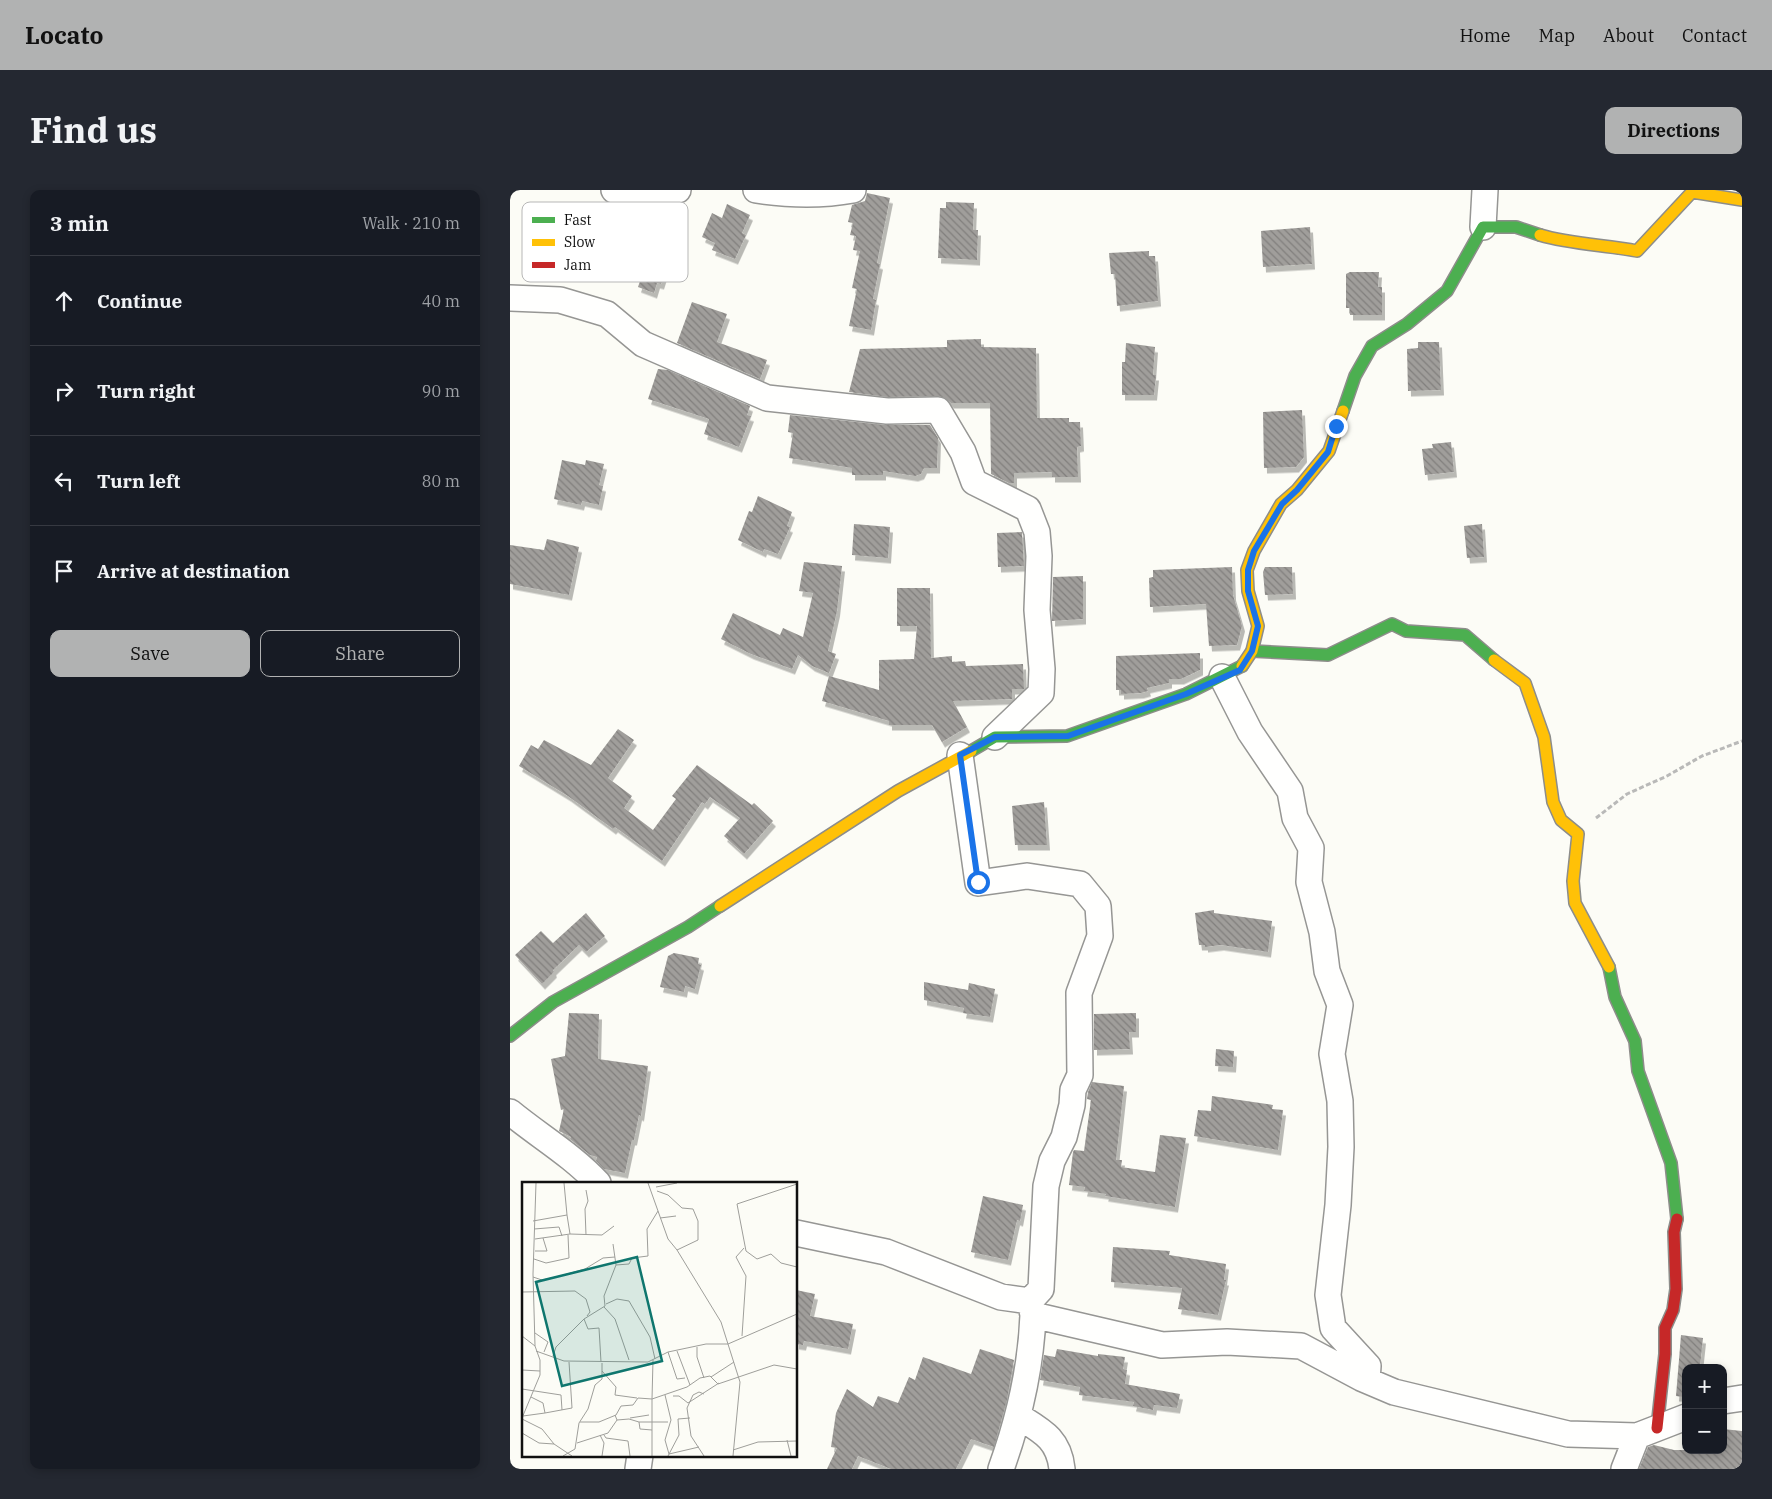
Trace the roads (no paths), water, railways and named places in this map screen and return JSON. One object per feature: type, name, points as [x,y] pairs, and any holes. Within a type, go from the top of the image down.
[{"type":"street","points":[[614,190],[660,192],[678,190]]},
{"type":"street","points":[[756,190],[830,194],[853,190]]},
{"type":"street","points":[[995,737],[1068,736],[1186,694],[1240,670],[1252,651],[1258,626],[1248,591],[1248,570],[1254,551],[1282,504],[1297,490],[1328,452],[1355,376],[1372,346],[1407,324],[1447,291],[1483,227],[1485,190]]},
{"type":"street","points":[[1483,227],[1516,227],[1554,239],[1603,244],[1637,251],[1692,192],[1742,200]]},
{"type":"street","points":[[510,298],[560,300],[607,314],[643,344],[767,398],[886,411],[938,410],[962,452],[974,482],[1028,509],[1037,532],[1039,556],[1037,610],[1042,669],[1041,693],[995,737],[898,791],[688,927],[553,1002],[510,1036]]},
{"type":"street","points":[[1252,651],[1328,654],[1392,624],[1406,631],[1465,635],[1482,651],[1525,683],[1544,736],[1553,802],[1561,820],[1578,834],[1573,881],[1575,903],[1609,965],[1615,997],[1635,1041],[1638,1071],[1671,1163],[1678,1215],[1674,1232],[1676,1290],[1673,1310],[1664,1328],[1665,1354],[1647,1432],[1624,1469]]},
{"type":"street","points":[[1222,677],[1250,732],[1290,791],[1295,818],[1311,848],[1309,882],[1322,932],[1327,971],[1340,1005],[1332,1054],[1340,1101],[1341,1147],[1338,1205],[1328,1295],[1333,1328],[1368,1366],[1367,1380]]},
{"type":"street","points":[[960,755],[978,882],[1026,876],[1080,884],[1098,906],[1100,936],[1080,993],[1080,1075],[1073,1090],[1072,1105],[1064,1137],[1052,1161],[1046,1186],[1041,1289],[1032,1308],[1032,1340],[1023,1398],[1001,1469]]},
{"type":"street","points":[[510,1112],[538,1135],[578,1162],[597,1182]]},
{"type":"street","points":[[798,1233],[886,1252],[1032,1308],[1162,1345],[1227,1342],[1300,1346],[1394,1392],[1568,1434],[1647,1432],[1682,1419]]},
{"type":"street","points":[[1727,1400],[1742,1398]]},
{"type":"street","points":[[1018,1416],[1045,1432],[1060,1453],[1062,1469]]},
{"type":"street","points":[[638,1469],[640,1456]]}]
